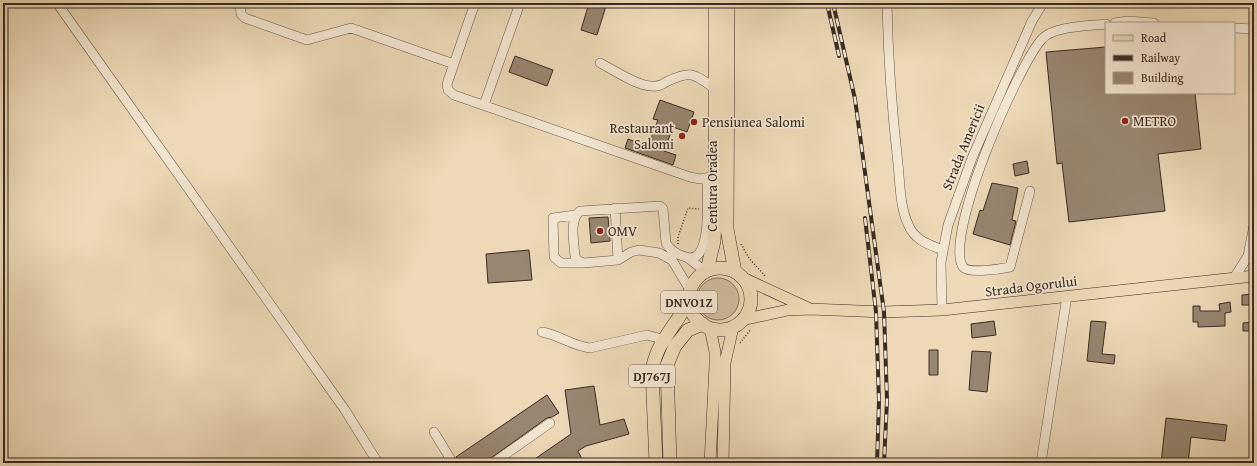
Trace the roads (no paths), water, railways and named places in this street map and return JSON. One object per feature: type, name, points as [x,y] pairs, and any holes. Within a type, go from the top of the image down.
[{"type":"highway","name":"Centura Oradea","points":[[706,271],[715,231],[707,178],[714,88],[715,3]]},
{"type":"highway","name":"Centura Oradea","points":[[728,3],[727,229],[739,275]]},
{"type":"highway","name":"DNVO1Z","points":[[716,268],[726,268],[739,275],[750,295],[750,304],[737,323],[725,329],[706,326],[697,320],[690,306],[690,294],[694,282],[706,271],[716,268]]},
{"type":"highway","name":"DJ767J","points":[[656,463],[652,371],[654,357],[662,340],[676,322],[690,294]]},
{"type":"highway","name":"DJ767J","points":[[670,463],[667,365],[675,346],[688,330],[706,326]]},
{"type":"main road","name":"Strada Ogorului","points":[[739,275],[810,309]]},
{"type":"main road","name":"Strada Ogorului","points":[[737,323],[788,310],[810,309],[884,312],[942,310],[1254,276]]},
{"type":"main road","name":"DNVO1Z","points":[[723,463],[725,363],[737,323]]},
{"type":"main road","name":"DNVO1Z","points":[[706,326],[715,352],[710,463]]},
{"type":"street","points":[[57,3],[345,410],[378,463]]},
{"type":"street","points":[[240,3],[241,14],[245,18],[307,40],[351,28],[454,64]]},
{"type":"street","points":[[475,3],[447,84],[448,90],[454,95],[707,178],[706,231],[703,248],[699,255],[688,258]]},
{"type":"street","points":[[484,105],[520,3]]},
{"type":"street","points":[[887,3],[888,43],[895,134],[902,198],[907,224],[916,237],[943,250]]},
{"type":"street","name":"Strada Americii","points":[[942,310],[941,270],[948,225],[972,158],[1032,21],[1043,3]]},
{"type":"street","points":[[1121,22],[1140,22]]},
{"type":"street","points":[[1030,191],[1010,268],[968,270],[963,268],[960,259],[959,247],[965,219],[982,159],[1003,109],[1034,50],[1042,38],[1054,31],[1105,24]]},
{"type":"street","points":[[1235,28],[1254,29]]},
{"type":"street","points":[[600,63],[642,84],[652,87],[662,84],[682,74],[692,74],[714,88]]},
{"type":"street","points":[[583,263],[575,256],[573,221],[575,215],[580,210],[660,206],[663,209],[666,243],[669,248],[688,258],[706,271]]},
{"type":"street","points":[[615,208],[618,260]]},
{"type":"street","points":[[575,215],[553,218],[554,257],[561,263],[618,260],[631,252],[639,250],[659,253],[672,260],[690,294]]},
{"type":"street","points":[[1234,278],[1248,256],[1254,226]]},
{"type":"street","points":[[1041,463],[1067,296]]},
{"type":"street","points":[[542,332],[550,333],[581,347],[590,348],[647,335],[662,340]]},
{"type":"street","points":[[493,463],[550,423]]},
{"type":"street","points":[[665,463],[664,440],[669,429]]},
{"type":"street","points":[[434,432],[453,463]]},
{"type":"railway","points":[[827,3],[839,56]]},
{"type":"railway","points":[[833,3],[855,99],[884,312],[887,400],[884,463]]},
{"type":"railway","points":[[865,218],[876,312],[879,401],[877,463]]},
{"type":"place","name":"METRO","points":[[1125,121]]},
{"type":"place","name":"Pensiunea Salomi","points":[[694,122]]},
{"type":"place","name":"Restaurant Salomi","points":[[682,136]]},
{"type":"place","name":"OMV","points":[[600,231]]}]
